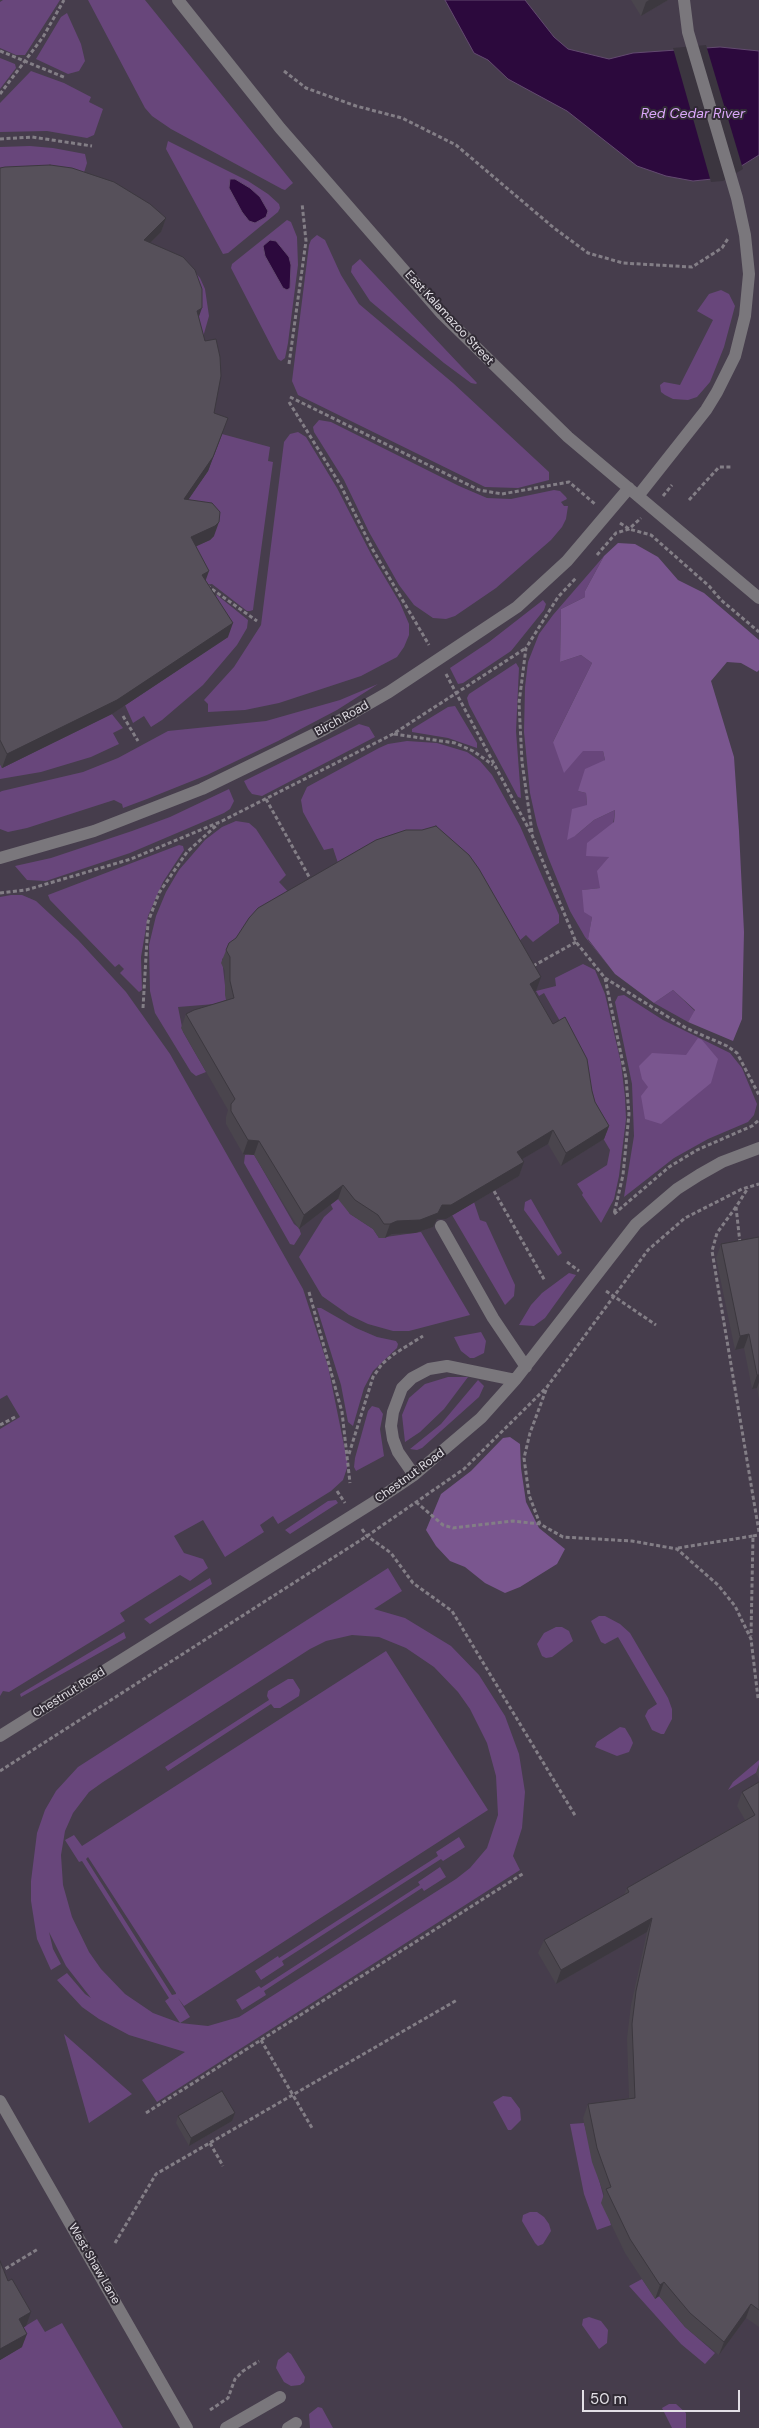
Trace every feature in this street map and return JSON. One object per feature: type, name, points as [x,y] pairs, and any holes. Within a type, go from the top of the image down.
[{"type":"street","name":"East Kalamazoo Street","points":[[178,0],[280,128],[442,314],[568,436],[759,598]]},
{"type":"street","name":"Birch Road","points":[[0,858],[94,831],[202,789],[323,730],[439,661],[517,607],[567,561],[606,514],[633,492],[706,410],[735,356],[754,274],[737,198],[688,32],[684,0]]},
{"type":"street","name":"Chestnut Road","points":[[0,1736],[414,1475],[481,1418],[526,1368],[636,1224],[663,1200],[699,1175],[722,1162],[759,1148]]},
{"type":"street","points":[[441,1226],[493,1318],[526,1368]]},
{"type":"street","points":[[414,1475],[398,1452],[391,1426],[393,1412],[402,1388],[412,1378],[429,1369],[447,1366],[515,1380]]},
{"type":"street","name":"West Shaw Lane","points":[[0,2101],[187,2428]]},
{"type":"street","points":[[226,2428],[280,2397]]},
{"type":"path","points":[[0,94],[26,62],[59,12],[64,0]]},
{"type":"path","points":[[0,51],[66,78]]},
{"type":"path","points":[[284,71],[306,88],[356,106],[402,118],[456,145],[554,228],[588,253],[623,263],[692,267],[722,248],[727,237],[745,235]]},
{"type":"path","points":[[0,139],[32,137],[92,146]]},
{"type":"path","points":[[289,364],[306,241],[302,203]]},
{"type":"path","points":[[290,397],[479,490],[502,494],[569,482],[606,514],[629,529],[651,534],[710,586],[721,600],[759,632]]},
{"type":"path","points":[[289,402],[341,486],[373,550],[457,693],[532,835],[576,942],[605,978],[686,1028],[727,1046],[737,1053],[759,1094]]},
{"type":"path","points":[[690,500],[719,467],[732,467]]},
{"type":"path","points":[[590,562],[616,533],[629,529]]},
{"type":"path","points":[[0,893],[26,890],[131,859],[222,821],[393,734],[526,648],[558,597],[578,576]]},
{"type":"path","points":[[204,590],[210,587],[257,621]]},
{"type":"path","points":[[526,648],[519,703],[522,762],[532,835]]},
{"type":"path","points":[[123,716],[138,741]]},
{"type":"path","points":[[393,734],[455,743],[473,751],[494,766]]},
{"type":"path","points":[[266,800],[315,886]]},
{"type":"path","points":[[143,1008],[148,922],[159,894],[187,852],[222,821]]},
{"type":"path","points":[[525,971],[576,942]]},
{"type":"path","points":[[605,978],[626,1078],[629,1114],[623,1175],[614,1214]]},
{"type":"path","points":[[0,1771],[367,1536],[464,1469],[547,1387],[612,1296],[648,1250],[685,1218],[748,1187],[759,1184]]},
{"type":"path","points":[[416,1502],[443,1525],[453,1528],[513,1521],[540,1524],[563,1537],[632,1541],[677,1549],[753,1536],[759,1533],[712,1251],[717,1233],[748,1187]]},
{"type":"path","points":[[494,1191],[546,1281]]},
{"type":"path","points":[[736,1207],[741,1244]]},
{"type":"path","points":[[567,1262],[612,1296],[656,1325]]},
{"type":"path","points":[[309,1292],[342,1412],[350,1483]]},
{"type":"path","points":[[348,1455],[373,1377],[382,1364],[394,1354],[423,1336]]},
{"type":"path","points":[[540,1524],[529,1495],[524,1458],[530,1433],[547,1387]]},
{"type":"path","points":[[0,1425],[17,1416]]},
{"type":"path","points":[[337,1491],[367,1536],[391,1553],[413,1583],[452,1611],[576,1816]]},
{"type":"path","points":[[753,1536],[751,1639],[758,1698]]},
{"type":"path","points":[[677,1549],[718,1585],[735,1606],[751,1639]]},
{"type":"path","points":[[146,2113],[524,1873]]},
{"type":"path","points":[[114,2243],[156,2174],[457,2000]]},
{"type":"path","points":[[261,2040],[312,2128]]},
{"type":"path","points":[[210,2143],[223,2166]]},
{"type":"path","points":[[0,2272],[38,2249]]},
{"type":"path","points":[[210,2410],[228,2398],[235,2379],[243,2371],[259,2361]]},
{"type":"shaded area","points":[[0,0],[759,0],[759,2428],[0,2428]]},
{"type":"shaded area","points":[[3,0],[60,0],[25,55],[16,55],[0,48],[0,2]]},
{"type":"shaded area","points":[[88,0],[145,0],[293,183],[285,190],[282,189],[171,129],[152,116],[145,108]]},
{"type":"shaded area","points":[[67,13],[81,44],[85,61],[79,71],[68,74],[36,59],[61,17]]},
{"type":"shaded area","points":[[0,58],[15,64],[16,68],[0,89]]},
{"type":"shaded area","points":[[31,71],[64,83],[91,97],[89,102],[103,109],[94,135],[87,138],[47,131],[0,132],[0,103]]},
{"type":"shaded area","points":[[168,141],[248,181],[279,204],[278,212],[228,253],[223,254],[166,149]]},
{"type":"shaded area","points":[[30,146],[85,154],[87,163],[80,185],[0,181],[0,147]]},
{"type":"shaded area","points":[[287,220],[291,222],[297,237],[298,265],[288,343],[285,358],[281,361],[278,359],[231,268],[232,264]]},
{"type":"shaded area","points":[[317,235],[325,240],[341,275],[359,304],[453,383],[549,472],[549,480],[518,488],[485,487],[298,395],[292,381],[309,245],[311,240]]},
{"type":"shaded area","points":[[157,248],[167,250],[184,259],[200,278],[205,289],[209,316],[203,337]]},
{"type":"shaded area","points":[[360,259],[476,384],[471,383],[444,363],[370,301],[351,272],[352,266]]},
{"type":"shaded area","points":[[721,290],[729,294],[735,306],[724,347],[710,382],[697,397],[688,400],[673,399],[661,392],[660,385],[664,382],[680,385],[713,320],[697,311],[709,294]]},
{"type":"shaded area","points":[[319,420],[331,422],[487,498],[511,499],[554,490],[560,491],[567,499],[561,502],[564,506],[568,506],[566,519],[551,540],[496,588],[455,616],[446,619],[433,618],[414,605],[399,585],[369,532],[344,480],[314,432],[313,427]]},
{"type":"shaded area","points":[[298,432],[306,437],[337,488],[372,556],[400,603],[409,624],[409,635],[397,657],[361,676],[279,703],[245,710],[208,712],[208,704],[204,700],[234,667],[261,625],[284,442],[290,434]]},
{"type":"shaded area","points":[[222,434],[270,447],[268,461],[273,462],[253,610],[250,611],[247,611],[212,584],[204,585],[184,506],[208,471]]},
{"type":"shaded area","points":[[618,543],[635,544],[658,557],[678,580],[704,593],[759,640],[759,670],[757,672],[741,663],[727,662],[711,681],[734,757],[739,831],[744,932],[742,1019],[733,1041],[688,1022],[695,1010],[673,990],[654,1003],[615,974],[588,939],[592,917],[584,912],[582,890],[600,888],[597,871],[609,857],[586,856],[587,843],[614,822],[615,810],[594,820],[575,836],[567,840],[572,809],[587,805],[586,793],[578,791],[585,769],[605,760],[603,751],[583,751],[564,773],[553,742],[592,663],[581,655],[560,662],[561,609],[585,597],[585,591],[604,556]]},
{"type":"shaded area","points":[[604,556],[585,591],[585,597],[561,609],[560,662],[581,655],[592,663],[553,742],[583,751],[603,751],[605,760],[578,791],[586,793],[587,805],[575,836],[594,820],[615,810],[609,857],[600,888],[583,890],[592,917],[588,940],[615,974],[585,937],[570,911],[548,857],[537,825],[530,793],[524,732],[525,687],[528,662],[539,634]]},
{"type":"shaded area","points":[[217,595],[248,620],[247,628],[237,645],[203,685],[162,720],[151,727],[144,716],[133,723],[125,705],[228,637],[206,603]]},
{"type":"shaded area","points":[[543,600],[546,604],[544,610],[511,651],[463,683],[458,684],[450,668],[489,642]]},
{"type":"shaded area","points":[[516,663],[519,668],[516,731],[521,798],[518,797],[467,698],[469,694]]},
{"type":"shaded area","points":[[378,684],[337,710],[278,741],[207,775],[147,799],[123,808],[122,804],[114,800],[27,828],[8,832],[0,829],[0,792],[2,791],[83,772],[118,758],[168,731],[266,721],[340,700]]},
{"type":"shaded area","points":[[455,706],[477,743],[477,748],[448,738],[412,732],[412,729],[448,707]]},
{"type":"shaded area","points":[[111,713],[123,728],[113,733],[119,744],[91,757],[41,772],[0,779],[0,764],[2,768]]},
{"type":"shaded area","points":[[359,724],[369,727],[375,737],[262,796],[252,794],[248,789],[244,781]]},
{"type":"shaded area","points":[[407,741],[437,743],[467,752],[480,761],[492,775],[520,826],[559,915],[559,923],[533,942],[526,935],[511,948],[341,872],[333,848],[324,850],[303,812],[301,800],[307,787],[379,748],[388,744]]},
{"type":"shaded area","points":[[229,789],[234,801],[230,809],[224,813],[130,853],[46,881],[27,880],[15,866],[51,858],[132,831],[170,817]]},
{"type":"shaded area","points":[[236,821],[249,823],[256,829],[286,875],[279,882],[294,898],[222,959],[227,1003],[178,1007],[183,1032],[206,1072],[196,1076],[191,1072],[155,1013],[150,991],[149,945],[156,916],[166,892],[179,870],[205,840],[222,827]]},
{"type":"shaded area","points":[[179,845],[183,846],[184,850],[163,882],[148,916],[141,957],[142,990],[139,992],[120,973],[124,969],[119,964],[115,967],[50,900],[48,895]]},
{"type":"shaded area","points":[[22,895],[36,901],[78,940],[126,992],[170,1054],[303,1289],[328,1366],[348,1465],[343,1480],[331,1491],[278,1524],[273,1516],[260,1525],[264,1532],[225,1557],[203,1520],[174,1536],[184,1553],[203,1559],[208,1568],[190,1581],[180,1575],[120,1613],[125,1621],[9,1692],[3,1691],[0,1696],[0,1429],[20,1417],[7,1395],[0,1399],[0,897]]},
{"type":"shaded area","points":[[583,964],[595,970],[605,994],[621,1063],[625,1097],[626,1119],[619,1176],[614,1199],[601,1223],[582,1195],[583,1193],[577,1184],[607,1165],[610,1150],[590,1116],[561,1023],[544,993],[539,996],[536,991],[556,986],[555,978]]},
{"type":"shaded area","points":[[673,990],[695,1011],[688,1022],[654,1003]]},
{"type":"shaded area","points":[[624,995],[663,1020],[730,1053],[742,1068],[757,1104],[754,1115],[748,1122],[708,1139],[674,1158],[624,1197],[634,1136],[632,1084],[615,1002],[618,996]]},
{"type":"shaded area","points":[[698,1038],[702,1040],[718,1059],[711,1083],[661,1124],[645,1119],[641,1096],[648,1087],[642,1079],[639,1066],[652,1053],[686,1055]]},
{"type":"shaded area","points":[[253,1153],[294,1224],[299,1228],[301,1234],[294,1245],[290,1244],[244,1163],[245,1155]]},
{"type":"shaded area","points":[[338,1196],[350,1214],[373,1229],[379,1238],[421,1232],[470,1315],[409,1331],[393,1331],[368,1324],[349,1315],[322,1296],[299,1257],[324,1217],[333,1209],[329,1201]]},
{"type":"shaded area","points":[[531,1199],[562,1253],[558,1256],[524,1210],[525,1202]]},
{"type":"shaded area","points":[[474,1202],[480,1220],[486,1222],[515,1285],[514,1296],[505,1305],[452,1215]]},
{"type":"shaded area","points":[[569,1273],[576,1275],[545,1318],[534,1326],[519,1325],[531,1305],[542,1293]]},
{"type":"shaded area","points":[[317,1308],[321,1308],[356,1328],[377,1337],[396,1341],[398,1344],[397,1348],[373,1371],[364,1388],[353,1426],[348,1422],[341,1385]]},
{"type":"shaded area","points":[[481,1332],[486,1341],[484,1353],[470,1358],[461,1351],[454,1337]]},
{"type":"shaded area","points":[[448,1377],[468,1377],[444,1409],[420,1432],[405,1442],[402,1415],[409,1398],[425,1384]]},
{"type":"shaded area","points":[[478,1380],[484,1386],[479,1397],[422,1448],[417,1450],[410,1449],[441,1424]]},
{"type":"shaded area","points":[[372,1406],[379,1408],[383,1414],[380,1429],[384,1456],[356,1471],[354,1467],[355,1458],[368,1411]]},
{"type":"shaded area","points":[[510,1437],[520,1444],[526,1502],[539,1528],[565,1549],[557,1564],[520,1587],[505,1593],[485,1583],[465,1567],[450,1561],[436,1546],[426,1530],[441,1494],[471,1471],[503,1438]]},
{"type":"shaded area","points":[[336,1500],[338,1503],[290,1534],[285,1530],[328,1501]]},
{"type":"shaded area","points":[[388,1568],[402,1591],[374,1609],[405,1618],[451,1646],[479,1675],[505,1716],[519,1754],[525,1792],[522,1828],[513,1856],[520,1870],[157,2102],[142,2080],[185,2052],[129,2035],[99,2019],[82,2007],[57,1980],[67,1973],[85,1994],[91,1998],[66,1966],[49,1932],[53,1949],[61,1964],[51,1970],[37,1939],[31,1901],[31,1881],[37,1833],[45,1810],[56,1791],[78,1767]],"holes":[[[352,1635],[379,1637],[406,1648],[434,1667],[458,1692],[470,1709],[487,1743],[496,1776],[498,1815],[487,1848],[470,1868],[456,1879],[239,2017],[208,2026],[180,2023],[153,2013],[125,1994],[101,1969],[89,1952],[72,1917],[63,1885],[61,1855],[65,1831],[73,1813],[89,1792],[310,1649],[326,1641]]]},
{"type":"shaded area","points":[[210,1578],[212,1584],[150,1624],[144,1619]]},
{"type":"shaded area","points":[[599,1616],[605,1616],[620,1624],[630,1633],[668,1698],[672,1709],[672,1719],[664,1734],[652,1730],[645,1716],[648,1710],[657,1704],[618,1637],[605,1644],[601,1642],[591,1621]]},
{"type":"shaded area","points":[[556,1627],[562,1627],[569,1631],[573,1641],[552,1657],[546,1658],[542,1656],[537,1644],[544,1633]]},
{"type":"shaded area","points":[[124,1632],[126,1638],[21,1697],[20,1694]]},
{"type":"shaded area","points":[[386,1651],[488,1810],[184,2006],[178,1998],[190,2017],[180,2023],[165,2001],[169,1998],[82,1861],[79,1862],[65,1840],[74,1835],[82,1846]],"holes":[[[88,1857],[176,1993],[176,1994],[172,1995],[86,1859]]]},
{"type":"shaded area","points":[[288,1679],[293,1679],[300,1690],[299,1696],[280,1708],[274,1708],[271,1704],[168,1771],[165,1767],[269,1700],[267,1696],[268,1691]]},
{"type":"shaded area","points":[[620,1727],[625,1728],[633,1743],[629,1752],[617,1756],[595,1747],[597,1742]]},
{"type":"shaded area","points":[[759,1760],[759,1771],[728,1790],[733,1782]]},
{"type":"shaded area","points":[[459,1837],[465,1847],[443,1861],[441,1859],[282,1961],[284,1965],[261,1980],[255,1971],[278,1956],[279,1958],[438,1856],[436,1852]]},
{"type":"shaded area","points":[[440,1867],[446,1877],[424,1891],[422,1888],[264,1991],[266,1995],[242,2010],[236,2000],[259,1986],[261,1988],[420,1885],[418,1882]]},
{"type":"shaded area","points":[[64,2034],[132,2094],[89,2123]]},
{"type":"shaded area","points":[[503,2096],[511,2097],[520,2109],[521,2120],[511,2130],[508,2130],[493,2102]]},
{"type":"shaded area","points":[[584,2123],[611,2225],[597,2230],[584,2194],[570,2124]]},
{"type":"shaded area","points":[[537,2212],[544,2217],[551,2231],[543,2244],[538,2246],[522,2221],[523,2215]]},
{"type":"shaded area","points":[[642,2279],[655,2298],[659,2296],[685,2327],[715,2353],[705,2364],[681,2344],[629,2286]]},
{"type":"shaded area","points":[[589,2317],[601,2321],[608,2330],[607,2343],[599,2349],[582,2325],[583,2319]]},
{"type":"shaded area","points":[[37,2319],[45,2332],[62,2323],[123,2428],[0,2428],[0,2360],[22,2347],[14,2333]]},
{"type":"shaded area","points":[[288,2352],[305,2377],[304,2382],[300,2385],[291,2386],[284,2382],[276,2368],[278,2360]]},
{"type":"shaded area","points":[[669,2404],[676,2404],[686,2413],[686,2428],[672,2428],[662,2408]]},
{"type":"shaded area","points":[[318,2407],[322,2408],[333,2428],[310,2428],[309,2414]]},
{"type":"water","name":"Red Cedar River","points":[[445,0],[525,0],[554,37],[568,49],[609,59],[633,53],[720,47],[759,51],[759,155],[722,178],[693,181],[666,176],[637,166],[567,111],[508,79],[488,60],[474,53]]},
{"type":"water","points":[[230,179],[235,179],[250,188],[260,197],[268,211],[266,217],[255,223],[249,221],[229,188]]},
{"type":"water","points":[[270,240],[276,241],[289,257],[291,265],[290,288],[287,290],[283,288],[265,256],[263,246]]},
{"type":"pier","points":[[706,45],[743,169],[723,181],[711,182],[673,48]]},
{"type":"building","points":[[50,165],[72,168],[114,182],[150,204],[166,218],[144,240],[183,257],[195,270],[202,289],[202,308],[197,311],[205,341],[216,339],[220,357],[221,376],[214,413],[228,418],[213,457],[184,499],[212,503],[220,512],[219,522],[215,526],[191,537],[209,571],[202,575],[233,623],[117,700],[7,754],[0,740],[0,168]]},
{"type":"building","points":[[436,826],[469,855],[479,869],[541,977],[530,984],[553,1024],[565,1017],[587,1059],[595,1102],[609,1126],[566,1153],[553,1130],[517,1152],[524,1162],[451,1205],[442,1205],[438,1213],[420,1220],[397,1221],[384,1224],[378,1215],[355,1200],[343,1185],[304,1215],[259,1141],[248,1140],[231,1111],[231,1104],[235,1099],[186,1014],[234,998],[230,981],[230,957],[226,950],[229,943],[236,938],[258,908],[376,840],[406,830],[422,830]]},
{"type":"building","points":[[759,1237],[759,1375],[757,1375],[749,1334],[740,1336],[721,1244]]},
{"type":"building","points":[[759,1782],[759,2310],[751,2304],[724,2342],[690,2313],[664,2282],[660,2285],[630,2239],[606,2189],[611,2187],[597,2148],[588,2104],[635,2098],[632,2024],[636,1991],[652,1918],[561,1970],[544,1940],[629,1892],[627,1888],[755,1815],[742,1792]]},
{"type":"building","points":[[222,2091],[235,2113],[191,2138],[178,2116]]},
{"type":"building","points":[[0,2261],[8,2281],[12,2279],[31,2312],[19,2319],[27,2334],[0,2349]]}]
